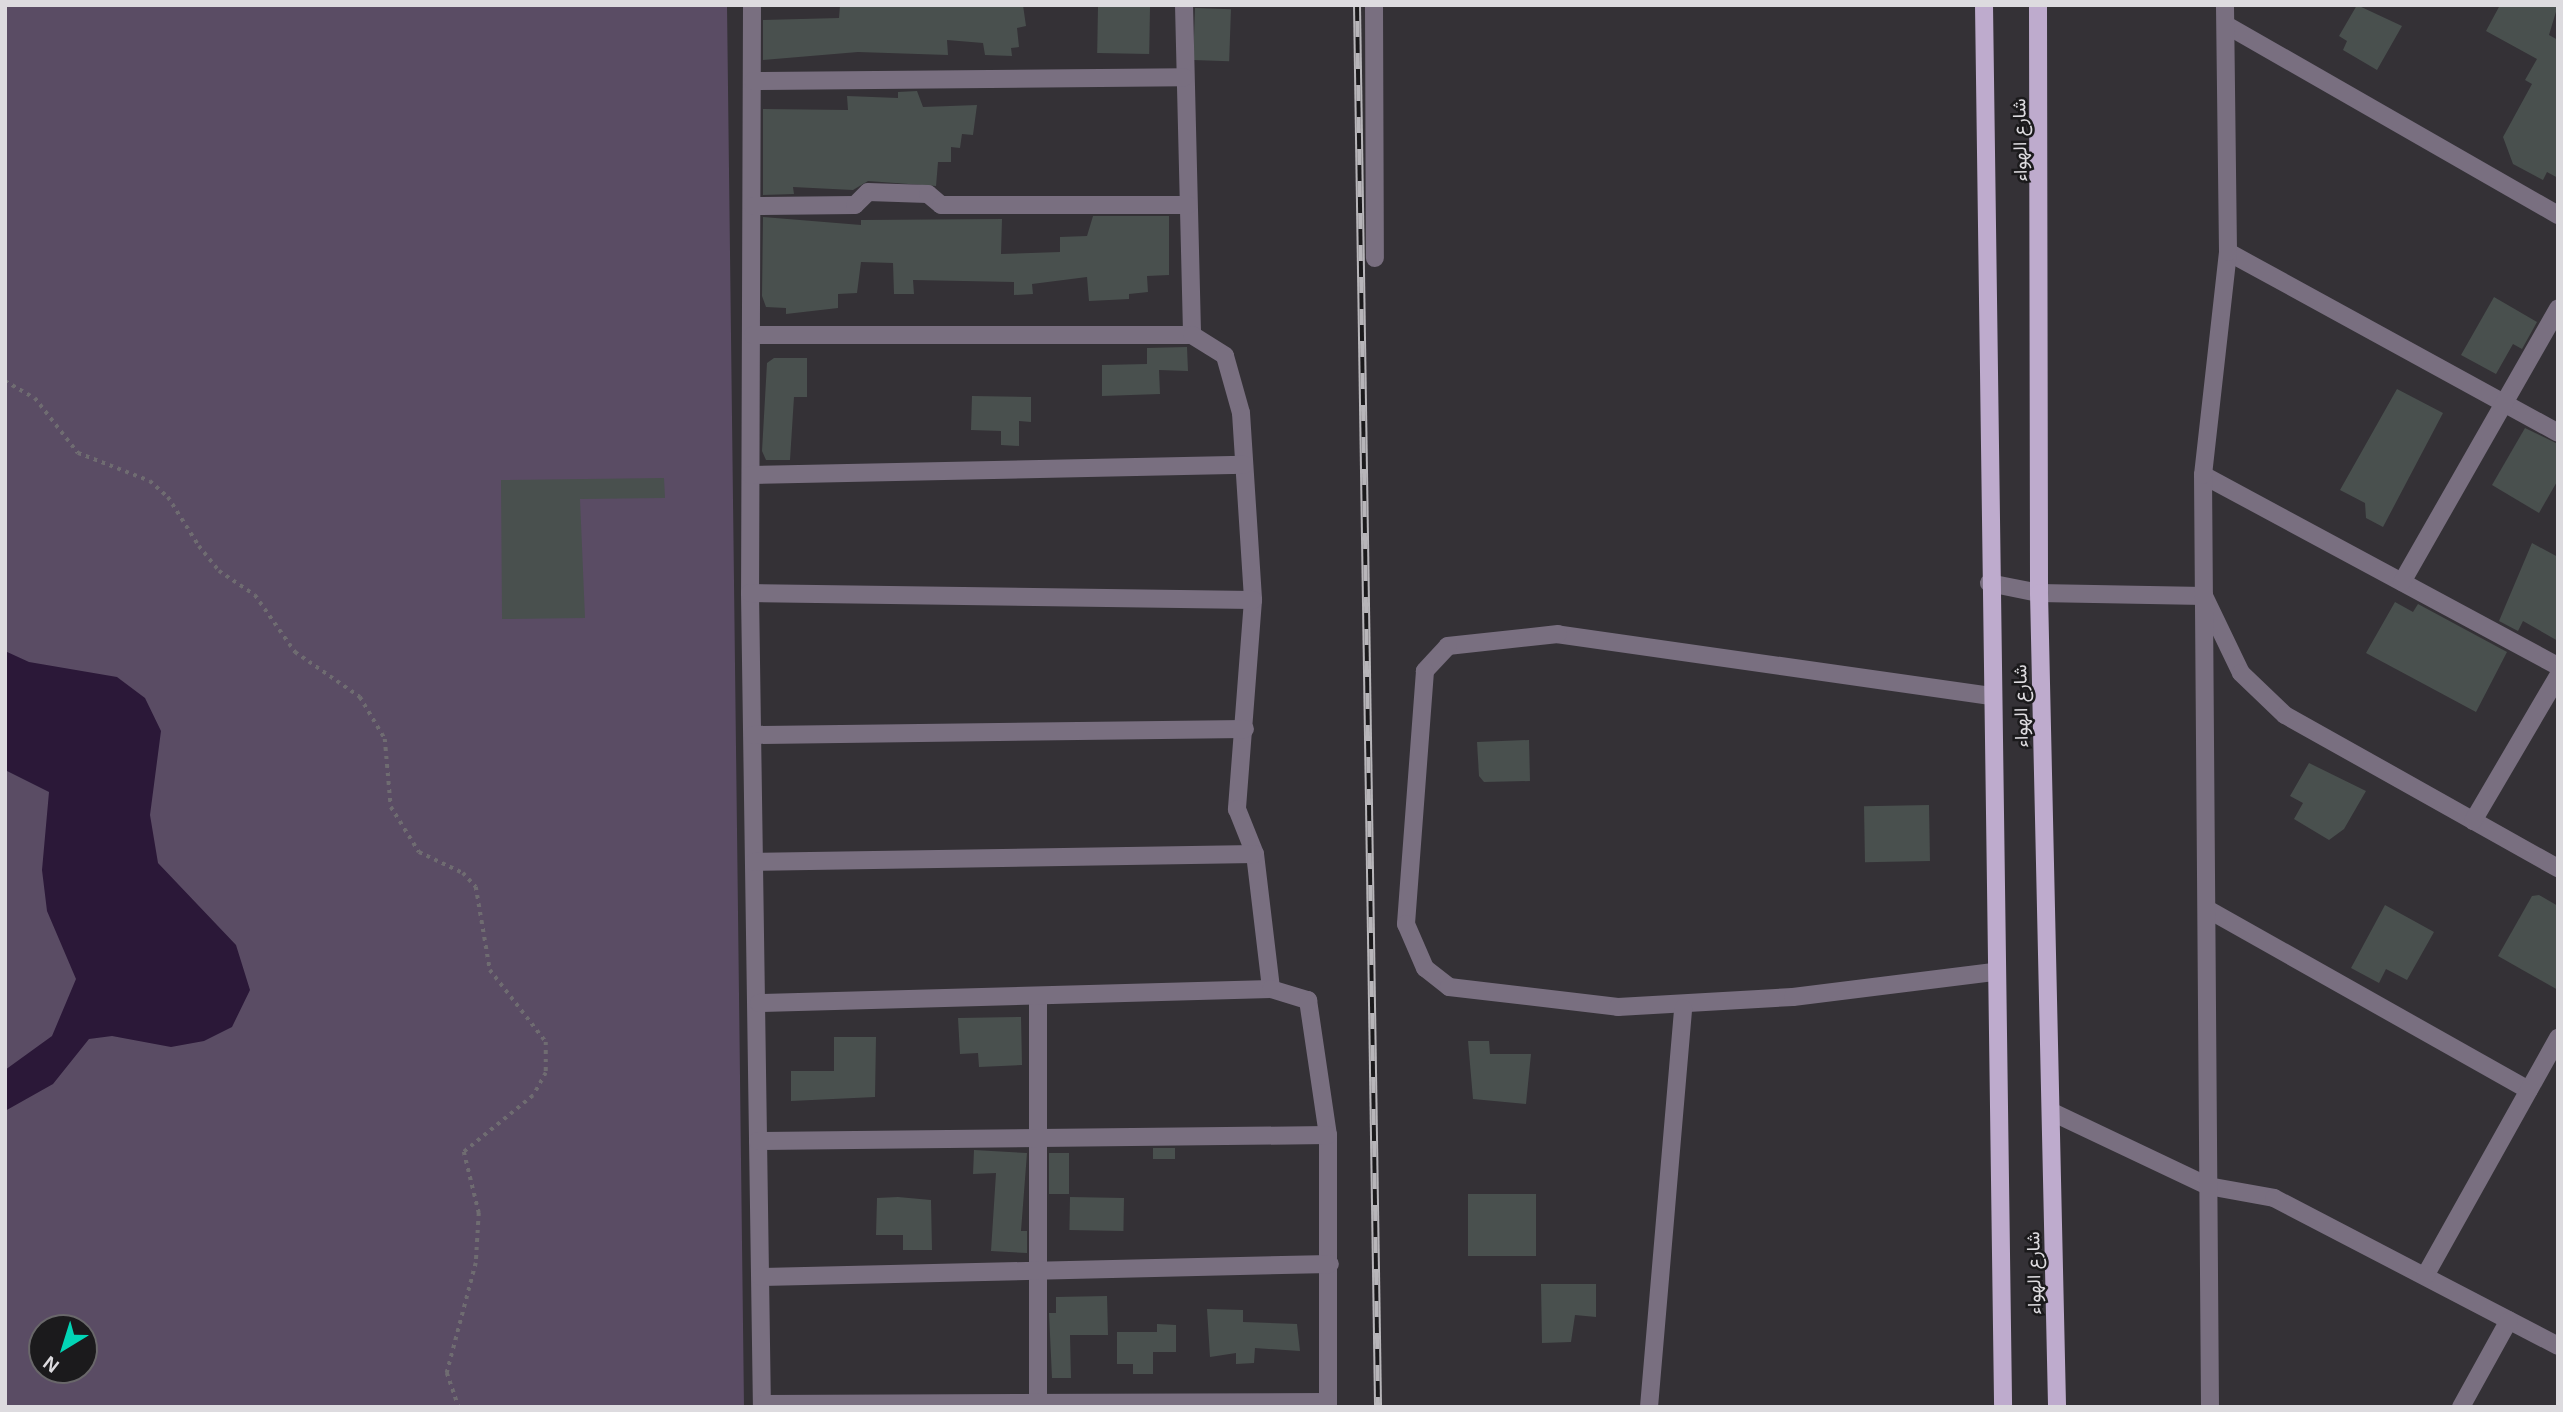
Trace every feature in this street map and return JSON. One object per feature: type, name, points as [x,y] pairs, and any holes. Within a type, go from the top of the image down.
[{"type":"main road","name":"شارع الهواء","points":[[1984,5],[1993,972],[2003,1407]]},
{"type":"main road","name":"شارع الهواء","points":[[2038,5],[2039,593],[2057,1407]]},
{"type":"street","points":[[752,5],[753,335],[750,593],[759,1003],[762,1405],[1328,1404],[1328,1135],[1315,1015],[1308,1000],[1294,991],[1271,989],[759,1003]]},
{"type":"street","points":[[1184,5],[1192,335]]},
{"type":"street","points":[[1374,5],[1375,258]]},
{"type":"street","points":[[2210,1407],[2203,475],[2228,252],[2228,26],[2225,5]]},
{"type":"street","points":[[2228,26],[2558,215]]},
{"type":"street","points":[[753,81],[1184,77]]},
{"type":"street","points":[[753,206],[855,205],[868,192],[928,194],[941,205],[1188,205]]},
{"type":"street","points":[[2228,252],[2558,433]]},
{"type":"street","points":[[2402,582],[2558,308]]},
{"type":"street","points":[[753,335],[1192,335],[1225,356],[1234,377],[1244,465],[1253,600],[1237,809],[1255,854],[1271,989]]},
{"type":"street","points":[[751,475],[1244,465]]},
{"type":"street","points":[[2203,475],[2558,666]]},
{"type":"street","points":[[1989,583],[2039,593],[2204,596]]},
{"type":"street","points":[[750,593],[1253,600]]},
{"type":"street","points":[[2204,596],[2241,673],[2285,715],[2558,868]]},
{"type":"street","points":[[1991,696],[1559,634],[1464,640],[1434,656],[1425,671],[1406,924],[1425,968],[1449,987],[1618,1007],[1683,1007],[1993,972]]},
{"type":"street","points":[[2473,821],[2558,676]]},
{"type":"street","points":[[753,735],[1245,729]]},
{"type":"street","points":[[754,862],[1255,854]]},
{"type":"street","points":[[2208,910],[2529,1090]]},
{"type":"street","points":[[1038,997],[1041,1267],[1038,1405]]},
{"type":"street","points":[[1649,1407],[1683,1007]]},
{"type":"street","points":[[2425,1276],[2558,1038]]},
{"type":"street","points":[[2052,1112],[2208,1186],[2274,1198],[2558,1346]]},
{"type":"street","points":[[758,1141],[1328,1135]]},
{"type":"street","points":[[761,1277],[1041,1267],[1330,1264]]},
{"type":"street","points":[[2461,1407],[2509,1320]]},
{"type":"path","points":[[5,381],[35,398],[78,453],[150,481],[168,497],[199,546],[219,571],[255,595],[295,652],[360,697],[385,739],[391,807],[419,852],[463,873],[476,887],[490,970],[546,1042],[546,1073],[533,1096],[464,1152],[479,1213],[476,1264],[447,1373],[459,1407]]},
{"type":"shaded area","points":[[5,5],[727,5],[744,1407],[5,1407]]},
{"type":"shaded area","points":[[5,651],[29,662],[117,677],[145,698],[161,731],[150,815],[158,863],[236,945],[250,990],[232,1027],[204,1041],[171,1047],[112,1036],[89,1039],[53,1084],[5,1111],[5,1070],[52,1036],[76,979],[47,911],[42,870],[49,792],[5,770]]},
{"type":"building","points":[[840,5],[1023,5],[1026,26],[1017,28],[1019,47],[1011,48],[1012,56],[985,55],[983,43],[947,40],[948,55],[858,52],[763,60],[763,20],[839,18]]},
{"type":"building","points":[[2357,5],[2402,26],[2377,70],[2343,50],[2347,41],[2339,36]]},
{"type":"building","points":[[2500,5],[2558,5],[2549,35],[2558,40],[2558,178],[2547,172],[2543,180],[2513,164],[2503,137],[2532,84],[2525,80],[2537,59],[2486,31]]},
{"type":"building","points":[[1098,6],[1150,7],[1149,54],[1097,53]]},
{"type":"building","points":[[1195,8],[1231,9],[1229,61],[1193,60]]},
{"type":"building","points":[[917,91],[923,107],[977,105],[973,135],[962,134],[960,148],[951,147],[951,162],[938,162],[936,186],[868,181],[853,190],[793,187],[794,194],[763,195],[763,109],[848,110],[847,96],[898,98],[898,92]]},
{"type":"building","points":[[1093,216],[1169,216],[1169,275],[1147,276],[1148,292],[1129,294],[1129,299],[1089,301],[1087,277],[1032,284],[1033,294],[1014,295],[1014,282],[913,280],[914,294],[894,294],[893,263],[861,262],[857,293],[838,294],[838,308],[786,314],[786,308],[766,307],[762,296],[763,217],[861,225],[861,220],[1002,219],[1001,254],[1060,252],[1060,237],[1087,236]]},
{"type":"building","points":[[2494,297],[2537,322],[2522,349],[2513,344],[2496,374],[2461,355]]},
{"type":"building","points":[[1187,347],[1188,371],[1159,370],[1160,394],[1102,396],[1102,365],[1147,364],[1147,348]]},
{"type":"building","points":[[774,358],[807,358],[807,397],[794,397],[790,460],[766,460],[762,451],[767,363]]},
{"type":"building","points":[[2397,389],[2443,413],[2383,527],[2366,518],[2365,503],[2340,490]]},
{"type":"building","points":[[972,396],[1031,397],[1031,422],[1019,421],[1019,446],[1001,445],[1001,431],[971,430]]},
{"type":"building","points":[[2525,428],[2558,444],[2558,480],[2539,513],[2492,485]]},
{"type":"building","points":[[664,478],[665,498],[580,499],[585,618],[502,619],[501,480]]},
{"type":"building","points":[[2532,543],[2558,557],[2558,641],[2523,621],[2518,631],[2499,621]]},
{"type":"building","points":[[2395,602],[2413,612],[2418,604],[2507,652],[2476,712],[2366,653]]},
{"type":"building","points":[[1529,740],[1530,781],[1484,782],[1479,776],[1477,742]]},
{"type":"building","points":[[2309,763],[2366,791],[2344,829],[2329,840],[2294,819],[2303,803],[2290,796]]},
{"type":"building","points":[[1929,805],[1930,861],[1865,862],[1864,806]]},
{"type":"building","points":[[2539,895],[2558,906],[2558,990],[2498,956],[2532,896]]},
{"type":"building","points":[[2385,905],[2434,932],[2407,980],[2386,969],[2379,983],[2351,968]]},
{"type":"building","points":[[1021,1017],[1022,1065],[979,1067],[978,1053],[960,1054],[958,1018]]},
{"type":"building","points":[[834,1037],[876,1037],[875,1097],[791,1101],[791,1071],[834,1071]]},
{"type":"building","points":[[1468,1041],[1489,1041],[1490,1054],[1531,1054],[1526,1104],[1473,1099]]},
{"type":"building","points":[[1153,1148],[1175,1148],[1175,1159],[1153,1159]]},
{"type":"building","points":[[974,1150],[1027,1153],[1021,1231],[1027,1231],[1027,1253],[991,1251],[996,1173],[973,1174]]},
{"type":"building","points":[[1049,1153],[1069,1153],[1069,1194],[1049,1194]]},
{"type":"building","points":[[1468,1194],[1536,1194],[1536,1256],[1468,1256]]},
{"type":"building","points":[[1070,1197],[1124,1198],[1123,1231],[1069,1230]]},
{"type":"building","points":[[877,1198],[931,1200],[932,1250],[903,1250],[903,1235],[876,1235]]},
{"type":"building","points":[[1541,1284],[1596,1284],[1596,1317],[1575,1315],[1571,1342],[1542,1343]]},
{"type":"building","points":[[1107,1296],[1108,1335],[1070,1335],[1071,1378],[1052,1378],[1049,1313],[1056,1313],[1056,1297]]},
{"type":"building","points":[[1207,1309],[1243,1310],[1243,1322],[1297,1324],[1300,1351],[1255,1348],[1254,1363],[1236,1364],[1236,1353],[1210,1357]]},
{"type":"building","points":[[1157,1324],[1176,1325],[1176,1352],[1153,1352],[1153,1374],[1133,1374],[1133,1364],[1117,1364],[1117,1332],[1157,1332]]},
{"type":"railway","points":[[1357,5],[1378,1407]]}]
